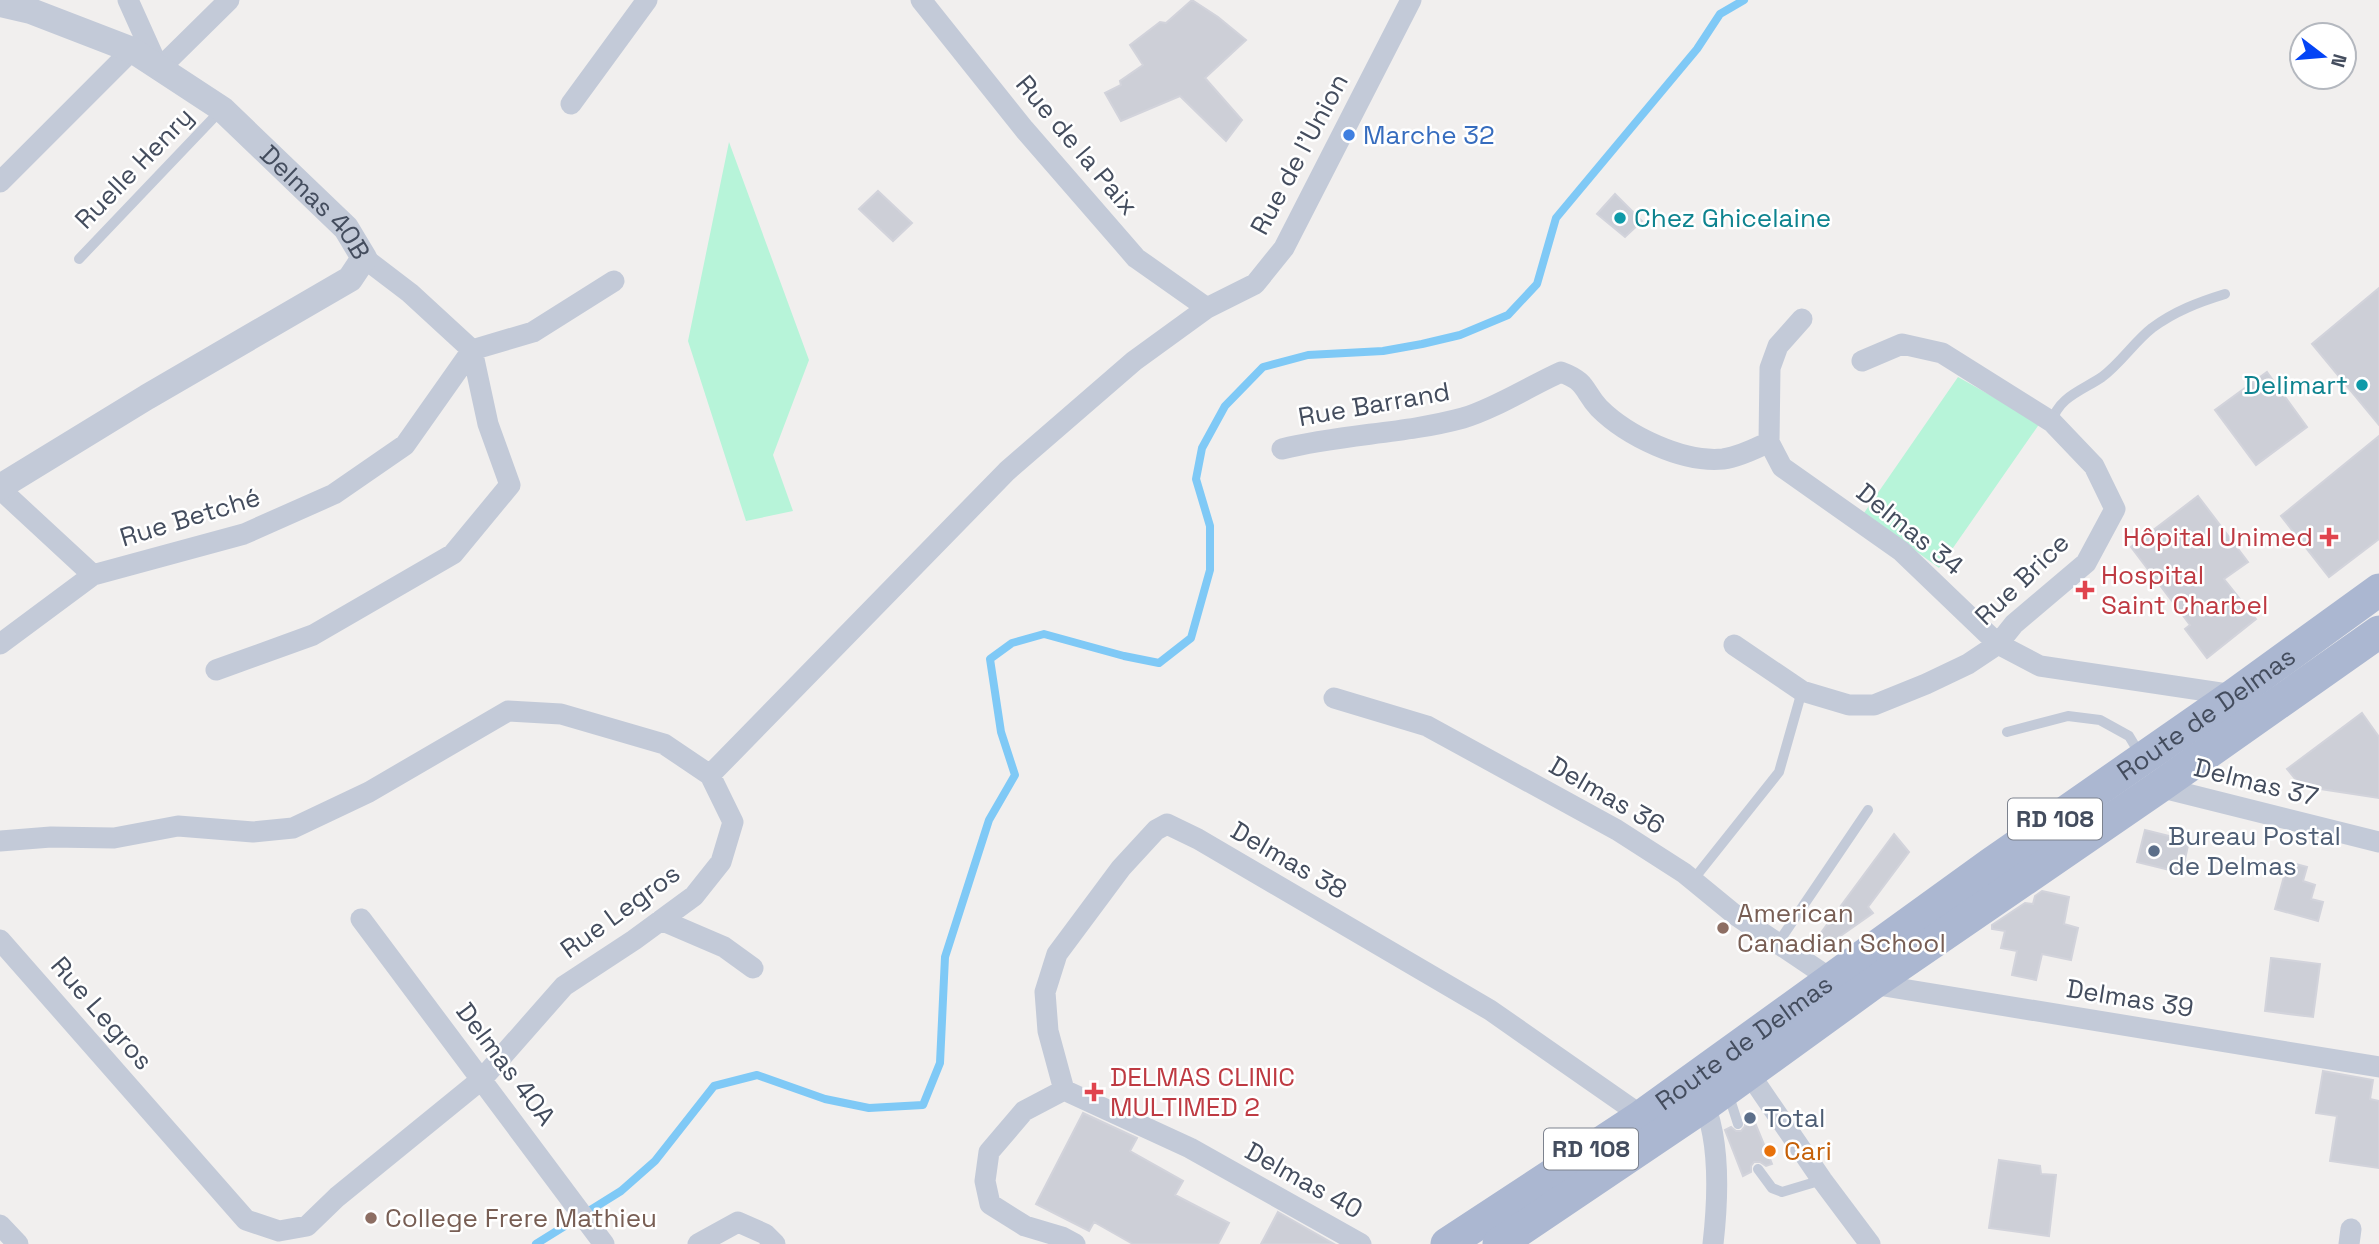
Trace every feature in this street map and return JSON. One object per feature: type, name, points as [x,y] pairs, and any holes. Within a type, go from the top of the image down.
[{"type":"main road","name":"Route de Delmas","points":[[1447,1244],[1642,1116],[1721,1080],[1830,979],[2379,590]]},
{"type":"main road","name":"Route de Delmas","points":[[1499,1244],[1721,1080],[1872,984],[2160,787],[2379,632]]},
{"type":"street","points":[[128,0],[159,69],[229,0]]},
{"type":"street","points":[[571,104],[647,0]]},
{"type":"street","name":"Rue de la Paix","points":[[921,0],[1024,130],[1136,258],[1208,308]]},
{"type":"street","name":"Rue de l'Union","points":[[710,775],[1007,471],[1134,361],[1208,308],[1255,284],[1284,248],[1410,0]]},
{"type":"street","name":"Delmas 40B","points":[[0,4],[31,11],[132,50],[222,109],[346,228],[364,258],[350,279],[147,397],[0,488]]},
{"type":"street","points":[[0,182],[132,50]]},
{"type":"street","points":[[216,670],[313,635],[453,554],[510,485],[488,425],[472,350],[410,293],[364,258]]},
{"type":"street","points":[[472,350],[533,332],[614,281]]},
{"type":"street","points":[[1769,442],[1770,368],[1778,346],[1802,320]]},
{"type":"street","name":"Rue Brice","points":[[1734,645],[1802,691],[1849,705],[1874,705],[1968,664],[1998,644],[2014,624],[2086,563],[2115,509],[2094,467],[2052,422],[1941,353],[1902,344],[1862,361]]},
{"type":"street","name":"Rue Betché","points":[[0,488],[93,575],[244,534],[334,494],[405,445],[472,350]]},
{"type":"street","name":"Rue Barrand","points":[[1282,449],[1311,441],[1377,435],[1465,418],[1561,372],[1587,388],[1597,406],[1614,422],[1664,450],[1691,457],[1723,459],[1769,442]]},
{"type":"street","name":"Delmas 34","points":[[1769,442],[1782,467],[1901,551],[1998,644],[2040,666],[2234,695]]},
{"type":"street","points":[[0,644],[93,575]]},
{"type":"street","name":"Delmas 36","points":[[1334,698],[1427,726],[1617,830],[1693,880],[1734,914],[1830,979]]},
{"type":"street","name":"Rue Legros","points":[[0,841],[51,837],[114,838],[178,826],[253,832],[293,828],[369,793],[508,711],[561,714],[664,744],[710,775],[733,822],[721,862],[694,896],[564,986],[482,1079],[337,1197],[307,1226],[279,1231],[246,1220],[0,940]]},
{"type":"street","points":[[2142,758],[2160,787]]},
{"type":"street","name":"Delmas 37","points":[[2160,787],[2379,842]]},
{"type":"street","name":"Delmas 38","points":[[1064,1090],[1048,1031],[1045,992],[1058,954],[1121,868],[1156,830],[1167,824],[1198,839],[1490,1010],[1642,1116]]},
{"type":"street","name":"Delmas 40A","points":[[361,919],[604,1244]]},
{"type":"street","points":[[661,920],[724,947],[752,968]]},
{"type":"street","name":"Delmas 39","points":[[1830,979],[2379,1067]]},
{"type":"street","points":[[1721,1080],[1822,1181],[1870,1244]]},
{"type":"street","points":[[1713,1244],[1716,1201],[1714,1151],[1721,1080]]},
{"type":"street","points":[[1064,1090],[1024,1111],[989,1152],[985,1181],[990,1204],[1025,1226],[1062,1237],[1075,1244]]},
{"type":"street","name":"Delmas 40","points":[[1064,1090],[1190,1148],[1361,1244]]},
{"type":"street","points":[[698,1244],[738,1222],[765,1234],[775,1244]]},
{"type":"street","points":[[0,1225],[18,1244]]},
{"type":"lane","name":"Ruelle Henry","points":[[79,259],[222,109]]},
{"type":"lane","points":[[2052,422],[2055,410],[2069,397],[2104,376],[2152,328],[2189,305],[2225,294]]},
{"type":"lane","points":[[1693,880],[1779,772],[1802,691]]},
{"type":"lane","points":[[2007,732],[2068,716],[2100,720],[2129,736],[2142,758]]},
{"type":"lane","points":[[1777,943],[1868,810]]},
{"type":"lane","points":[[1721,1080],[1738,1124]]},
{"type":"lane","points":[[1758,1169],[1772,1188],[1782,1192],[1822,1181]]},
{"type":"green space","points":[[729,142],[809,360],[773,455],[793,511],[746,521],[688,341]]},
{"type":"green space","points":[[1958,377],[2040,423],[1939,568],[1864,513]]},
{"type":"building","points":[[1192,0],[1246,40],[1205,78],[1242,120],[1226,141],[1180,96],[1121,121],[1105,93],[1121,85],[1120,81],[1143,65],[1130,45],[1160,22],[1166,23]]},
{"type":"building","points":[[878,191],[912,223],[893,241],[859,209]]},
{"type":"building","name":"Chez Ghicelaine","points":[[1615,194],[1642,221],[1625,237],[1597,214]]},
{"type":"building","name":"Delimart","points":[[2379,288],[2379,425],[2312,344]]},
{"type":"building","points":[[2267,372],[2307,427],[2256,465],[2215,410]]},
{"type":"building","points":[[2379,436],[2379,539],[2329,577],[2281,516]]},
{"type":"building","points":[[2198,496],[2248,562],[2224,579],[2256,619],[2207,658],[2185,629],[2190,625],[2131,547]]},
{"type":"building","points":[[2362,713],[2379,737],[2379,798],[2301,786],[2287,769]]},
{"type":"building","points":[[2145,830],[2189,841],[2182,873],[2137,862]]},
{"type":"building","points":[[1894,834],[1909,852],[1868,907],[1873,913],[1816,953],[1809,949]]},
{"type":"building","points":[[2288,862],[2307,867],[2303,881],[2315,885],[2311,899],[2323,902],[2318,921],[2275,909]]},
{"type":"building","points":[[2042,891],[2069,897],[2064,924],[2078,928],[2071,960],[2042,954],[2036,980],[2012,975],[2017,951],[2001,948],[2005,931],[1992,929],[1992,925],[2025,903],[2033,904],[2035,896]]},
{"type":"building","points":[[2271,958],[2320,964],[2313,1017],[2265,1011]]},
{"type":"building","points":[[2323,1071],[2373,1080],[2370,1099],[2379,1101],[2379,1168],[2330,1161],[2337,1116],[2316,1113]]},
{"type":"building","points":[[1083,1113],[1137,1138],[1130,1151],[1183,1181],[1175,1195],[1229,1223],[1218,1244],[1133,1244],[1094,1222],[1089,1231],[1036,1204]]},
{"type":"building","points":[[1753,1118],[1772,1164],[1766,1166],[1754,1162],[1751,1172],[1743,1176],[1725,1130],[1731,1127],[1741,1131],[1745,1121]]},
{"type":"building","points":[[1999,1160],[2040,1166],[2041,1174],[2056,1175],[2049,1236],[1989,1228]]},
{"type":"building","points":[[1278,1212],[1334,1244],[1261,1244]]},
{"type":"waterway","points":[[536,1244],[621,1191],[655,1161],[714,1086],[757,1075],[825,1099],[869,1108],[923,1105],[940,1063],[945,957],[989,820],[1015,775],[1001,732],[990,659],[1012,643],[1044,634],[1159,663],[1191,638],[1210,570],[1210,526],[1196,479],[1202,448],[1225,406],[1263,367],[1308,355],[1383,351],[1422,344],[1460,335],[1508,315],[1537,284],[1556,218],[1697,49],[1720,14],[1744,0]]},
{"type":"place","name":"Marche 32","points":[[1349,135]]},
{"type":"place","name":"Chez Ghicelaine","points":[[1620,218]]},
{"type":"place","name":"Delimart","points":[[2362,385]]},
{"type":"place","name":"Hôpital Unimed","points":[[2329,537]]},
{"type":"place","name":"Hospital Saint Charbel","points":[[2085,590]]},
{"type":"place","name":"Bureau Postal de Delmas","points":[[2154,851]]},
{"type":"place","name":"American Canadian School","points":[[1723,928]]},
{"type":"place","name":"DELMAS CLINIC MULTIMED 2","points":[[1094,1092]]},
{"type":"place","name":"Total","points":[[1750,1118]]},
{"type":"place","name":"Cari","points":[[1770,1151]]},
{"type":"place","name":"College Frere Mathieu","points":[[371,1218]]}]
